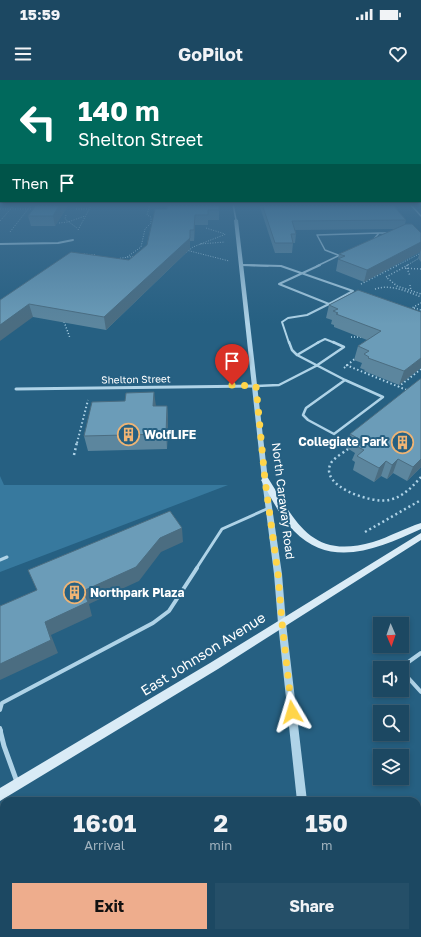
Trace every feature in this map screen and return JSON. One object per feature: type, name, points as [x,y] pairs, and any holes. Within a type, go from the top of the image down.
[{"type":"main road","points":[[265,480],[296,528],[307,538],[325,547],[353,551],[368,548],[421,526]]},
{"type":"main road","name":"East Johnson Avenue","points":[[0,795],[207,670],[421,536]]},
{"type":"street","name":"North Caraway Road","points":[[239,244],[256,386],[265,480],[278,574],[302,797]]},
{"type":"street","name":"Shelton Street","points":[[16,389],[256,386]]},
{"type":"lane","points":[[322,244],[325,250],[338,255]]},
{"type":"lane","points":[[329,304],[279,284],[345,252]]},
{"type":"lane","points":[[241,265],[282,266],[353,291],[307,315],[288,318],[282,322],[285,334],[292,350],[297,355],[316,366],[346,379],[383,397],[334,434],[308,420],[303,413],[306,408],[346,379]]},
{"type":"lane","points":[[256,386],[279,385],[316,366],[344,347],[325,339],[297,355]]},
{"type":"lane","points":[[0,710],[2,703],[154,623],[169,611],[222,529],[269,508]]},
{"type":"lane","points":[[0,560],[8,557]]},
{"type":"lane","points":[[409,662],[421,653]]},
{"type":"lane","points":[[409,679],[421,692]]},
{"type":"lane","points":[[0,728],[4,746],[18,785]]},
{"type":"path","points":[[118,263],[140,248],[141,244]]},
{"type":"path","points":[[182,255],[193,247],[201,244]]},
{"type":"path","points":[[140,248],[145,251]]},
{"type":"path","points":[[182,249],[232,261]]},
{"type":"path","points":[[361,284],[421,253]]},
{"type":"path","points":[[115,259],[140,255]]},
{"type":"path","points":[[80,257],[98,258]]},
{"type":"path","points":[[421,257],[386,277],[389,281],[421,295]]},
{"type":"path","points":[[395,266],[400,268],[421,269]]},
{"type":"path","points":[[407,268],[410,276]]},
{"type":"path","points":[[410,285],[411,291]]},
{"type":"path","points":[[375,289],[380,286],[394,287],[421,295]]},
{"type":"path","points":[[408,311],[421,303]]},
{"type":"path","points":[[413,308],[421,310]]},
{"type":"path","points":[[62,316],[70,338]]},
{"type":"path","points":[[348,336],[363,338],[370,334]]},
{"type":"path","points":[[358,356],[346,365],[415,393]]},
{"type":"path","points":[[398,387],[421,369]]},
{"type":"path","points":[[74,455],[89,395]]},
{"type":"path","points":[[86,410],[92,410]]},
{"type":"path","points":[[348,449],[331,462],[330,469],[332,476],[339,485],[345,490],[359,497],[383,501],[397,498],[421,476]]},
{"type":"path","points":[[364,532],[421,500]]},
{"type":"shaded area","points":[[0,476],[4,485],[228,485],[0,572]]},
{"type":"building","points":[[183,244],[104,317],[29,304],[0,325],[0,300],[71,252],[129,260],[147,245]]},
{"type":"building","points":[[361,244],[417,244],[367,270],[338,259],[345,256],[339,254]]},
{"type":"building","points":[[358,290],[421,312],[421,358],[404,371],[368,358],[369,357],[364,354],[369,351],[358,346],[381,331],[336,314],[338,313],[333,311],[338,309],[329,305]]},
{"type":"building","name":"Collegiate Park","points":[[420,379],[421,459],[413,467],[398,459],[392,465],[386,461],[379,468],[357,456],[364,450],[356,446],[363,441],[350,434]]},
{"type":"building","points":[[154,392],[153,406],[167,406],[166,434],[84,436],[92,402],[125,401],[126,393]]},
{"type":"building","name":"Northpark Plaza","points":[[170,511],[182,528],[160,538],[136,567],[83,591],[88,602],[45,622],[51,640],[0,664],[0,606],[37,590],[28,570]]},
{"type":"place","name":"WolfLIFE","points":[[129,435]]},
{"type":"place","name":"Collegiate Park","points":[[403,442]]},
{"type":"place","name":"Northpark Plaza","points":[[75,593]]},
{"type":"route","points":[[232,385],[256,386],[265,480],[278,574],[292,712]]}]
